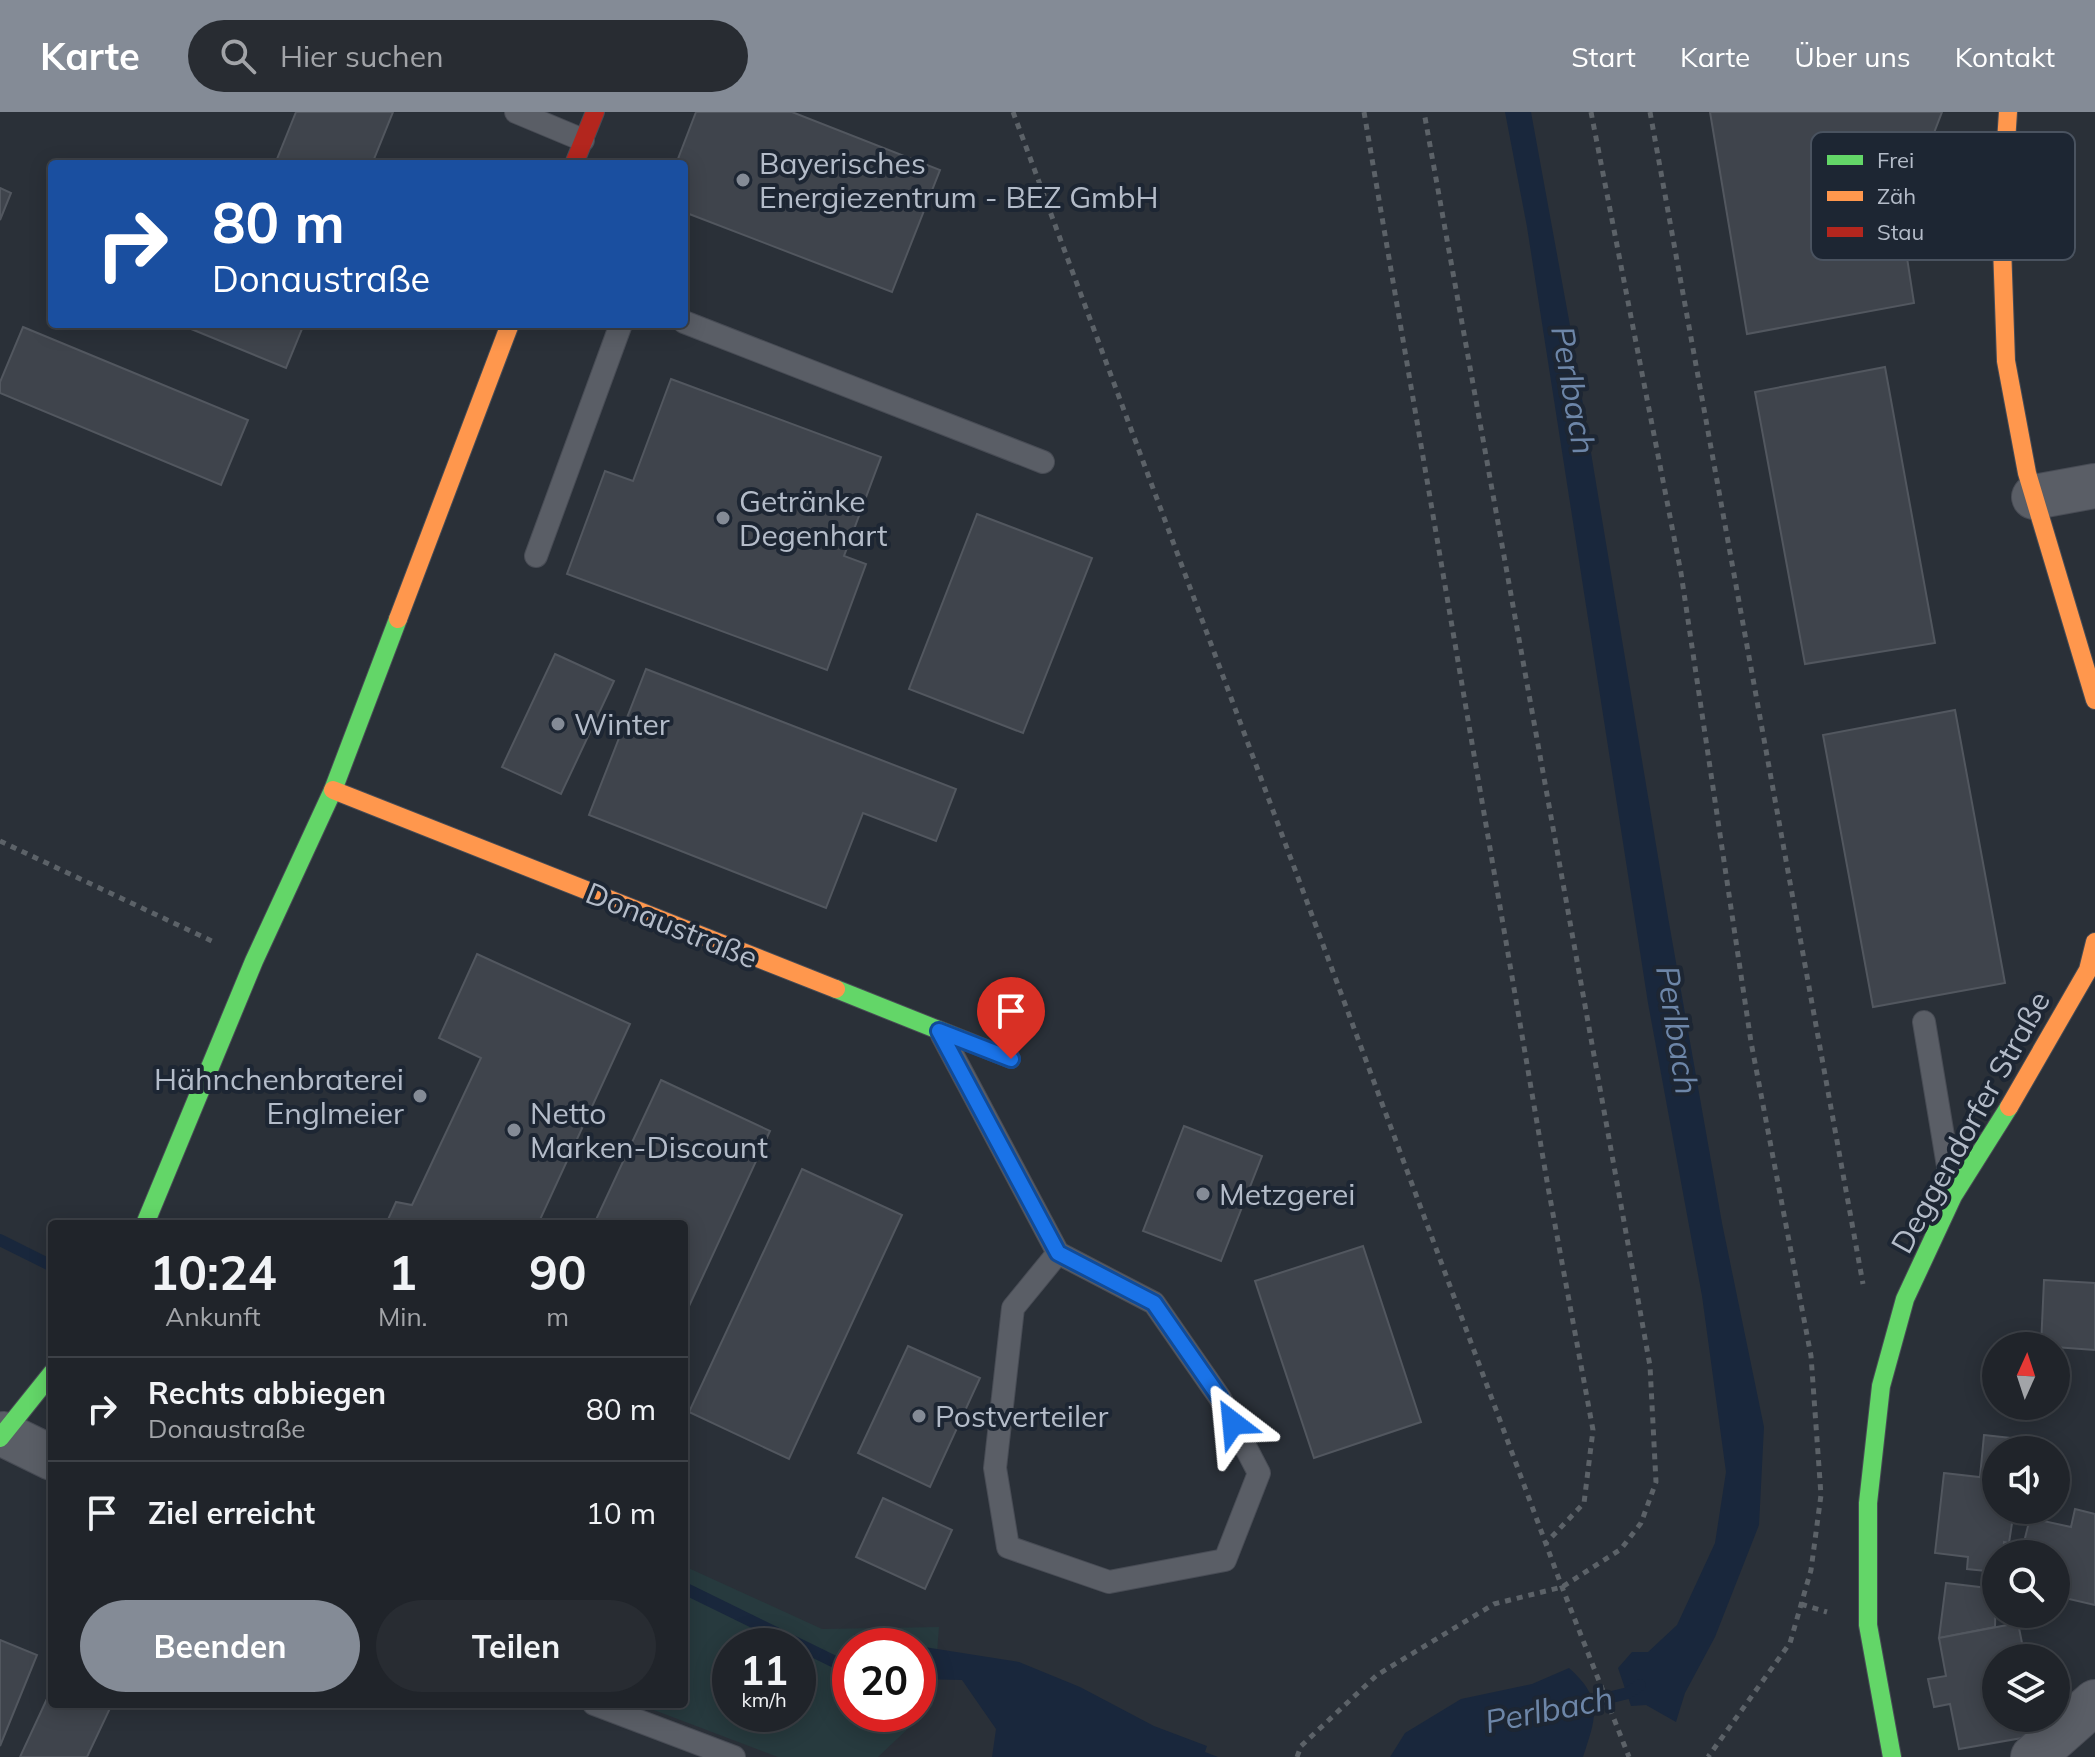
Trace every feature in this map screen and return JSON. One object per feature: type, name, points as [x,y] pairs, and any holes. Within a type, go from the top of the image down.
[{"type":"street","points":[[576,160],[595,112]]},
{"type":"street","points":[[2007,132],[2008,112]]},
{"type":"street","points":[[2002,260],[2006,361],[2027,473],[2095,700]]},
{"type":"street","points":[[147,1220],[254,961],[333,790],[508,328]]},
{"type":"street","points":[[2034,497],[2095,486]]},
{"type":"street","name":"Donaustraße","points":[[333,790],[1011,1059]]},
{"type":"street","name":"Deggendorfer Straße","points":[[1892,1757],[1868,1625],[1868,1503],[1881,1386],[1905,1299],[1953,1196],[2034,1068],[2088,970],[2095,942]]},
{"type":"street","points":[[48,1378],[2,1436],[48,1456]]},
{"type":"street","points":[[2033,1757],[2095,1702]]},
{"type":"lane","points":[[516,112],[583,140]]},
{"type":"lane","points":[[688,324],[1043,462]]},
{"type":"lane","points":[[536,556],[620,328]]},
{"type":"lane","points":[[1924,1022],[1953,1196]]},
{"type":"lane","points":[[939,1031],[1058,1253],[1154,1303],[1220,1398],[1259,1473],[1225,1560],[1109,1582],[1008,1547],[995,1468],[1013,1308],[1058,1253]]},
{"type":"lane","points":[[605,1708],[734,1757]]},
{"type":"path","points":[[1013,112],[1562,1587],[1629,1757]]},
{"type":"path","points":[[1364,112],[1548,1187],[1593,1430],[1584,1503],[1546,1543]]},
{"type":"path","points":[[1297,1757],[1301,1746],[1377,1675],[1494,1604],[1562,1587],[1621,1549],[1641,1523],[1656,1482],[1650,1366],[1424,112]]},
{"type":"path","points":[[1591,112],[1681,573],[1751,1042],[1811,1356],[1821,1495],[1811,1570],[1790,1643],[1708,1757]]},
{"type":"path","points":[[1650,112],[1864,1292]]},
{"type":"path","points":[[0,841],[254,961]]},
{"type":"path","points":[[1801,1604],[1839,1616]]},
{"type":"green space","points":[[688,1568],[822,1629],[832,1629],[832,1732],[904,1732],[878,1757],[778,1757],[649,1708],[688,1708]]},
{"type":"green space","points":[[939,1627],[936,1666],[936,1628],[880,1628]]},
{"type":"water","points":[[1505,112],[1531,112],[1722,1223],[1764,1427],[1759,1525],[1715,1637],[1685,1693],[1676,1722],[1646,1705],[1631,1706],[1618,1668],[1632,1652],[1648,1652],[1677,1625],[1715,1543],[1726,1472],[1702,1296],[1648,1003],[1527,227]]},
{"type":"water","points":[[936,1649],[1019,1662],[1080,1687],[1154,1726],[1207,1746],[1205,1752],[1218,1757],[992,1757],[996,1729],[962,1680],[936,1679]]},
{"type":"water","points":[[1569,1668],[1588,1689],[1594,1709],[1583,1757],[1390,1757],[1405,1733],[1461,1699],[1532,1684]]},
{"type":"building","points":[[296,112],[393,112],[374,160],[277,160]]},
{"type":"building","points":[[696,112],[792,112],[940,170],[892,292],[688,214],[688,160],[678,160]]},
{"type":"building","points":[[1710,112],[1942,112],[1934,132],[1811,132],[1811,260],[1907,260],[1914,303],[1747,334]]},
{"type":"building","points":[[0,188],[11,193],[0,220]]},
{"type":"building","points":[[23,327],[248,420],[221,485],[0,393],[0,382]]},
{"type":"building","points":[[189,328],[302,328],[286,368]]},
{"type":"building","points":[[1885,367],[1935,643],[1805,664],[1755,392]]},
{"type":"building","name":"Getränke Degenhart","points":[[671,379],[881,457],[844,556],[866,564],[827,670],[567,574],[605,471],[633,481]]},
{"type":"building","points":[[977,514],[1092,558],[1023,733],[909,689]]},
{"type":"building","name":"Winter","points":[[555,654],[614,681],[561,794],[502,767]]},
{"type":"building","points":[[646,669],[956,789],[936,841],[863,813],[826,908],[589,815]]},
{"type":"building","points":[[1955,710],[2005,983],[1873,1007],[1823,735]]},
{"type":"building","name":"Netto Marken-Discount","points":[[477,954],[630,1024],[540,1220],[388,1220],[396,1202],[412,1205],[481,1058],[439,1038]]},
{"type":"building","points":[[661,1080],[770,1131],[688,1308],[688,1220],[596,1220]]},
{"type":"building","name":"Metzgerei","points":[[1184,1126],[1262,1156],[1221,1261],[1143,1231]]},
{"type":"building","points":[[802,1169],[902,1215],[789,1459],[689,1412]]},
{"type":"building","points":[[1363,1246],[1421,1422],[1314,1458],[1255,1281]]},
{"type":"building","points":[[2044,1280],[2095,1283],[2095,1350],[2070,1348],[2070,1332],[2042,1332]]},
{"type":"building","name":"Postverteiler","points":[[908,1346],[980,1378],[930,1487],[858,1453]]},
{"type":"building","points":[[1944,1473],[1982,1477],[1982,1524],[2012,1524],[2009,1540],[1982,1540],[1982,1571],[1967,1569],[1968,1557],[1935,1553]]},
{"type":"building","points":[[883,1498],[952,1530],[925,1589],[856,1557]]},
{"type":"building","points":[[2075,1509],[2095,1514],[2095,1605],[2070,1599],[2070,1540],[2024,1540],[2028,1524],[2071,1527]]},
{"type":"building","points":[[1946,1583],[1982,1587],[1982,1628],[1990,1628],[1939,1638]]},
{"type":"building","points":[[1992,1628],[2019,1628],[2022,1644],[1982,1644],[1982,1732],[2038,1732],[2039,1735],[1959,1749],[1950,1704],[1934,1707],[1928,1679],[1946,1676],[1939,1638]]},
{"type":"building","points":[[0,1640],[37,1655],[0,1746]]},
{"type":"building","points":[[48,1697],[48,1708],[110,1708],[87,1757],[20,1757]]},
{"type":"waterway","points":[[0,1240],[48,1264]]},
{"type":"waterway","points":[[688,1590],[832,1661]]},
{"type":"waterway","name":"Perlbach","points":[[1579,1705],[1628,1693],[1640,1685]]},
{"type":"traffic: fast","points":[[147,1220],[254,961],[333,790],[398,619]]},
{"type":"traffic: fast","points":[[836,989],[1011,1059]]},
{"type":"traffic: fast","points":[[1892,1757],[1868,1625],[1868,1503],[1881,1386],[1905,1299],[1953,1196],[2009,1107]]},
{"type":"traffic: fast","points":[[0,1438],[48,1378]]},
{"type":"traffic: slow","points":[[2007,132],[2008,112]]},
{"type":"traffic: slow","points":[[2002,260],[2006,361],[2027,473],[2095,700]]},
{"type":"traffic: slow","points":[[398,619],[508,328]]},
{"type":"traffic: slow","points":[[333,790],[836,989]]},
{"type":"traffic: slow","points":[[2009,1107],[2088,970],[2095,942]]},
{"type":"traffic: jam","points":[[576,160],[595,112]]},
{"type":"place","name":"Bayerisches Energiezentrum - BEZ GmbH","points":[[743,180]]},
{"type":"place","name":"Getränke Degenhart","points":[[723,518]]},
{"type":"place","name":"Winter","points":[[558,724]]},
{"type":"place","name":"Hähnchenbraterei Englmeier","points":[[420,1096]]},
{"type":"place","name":"Netto Marken-Discount","points":[[514,1130]]},
{"type":"place","name":"Metzgerei","points":[[1203,1194]]},
{"type":"place","name":"Postverteiler","points":[[919,1416]]},
{"type":"route","points":[[1011,1059],[939,1031],[1058,1253],[1154,1303],[1220,1398],[1233,1423]]}]
